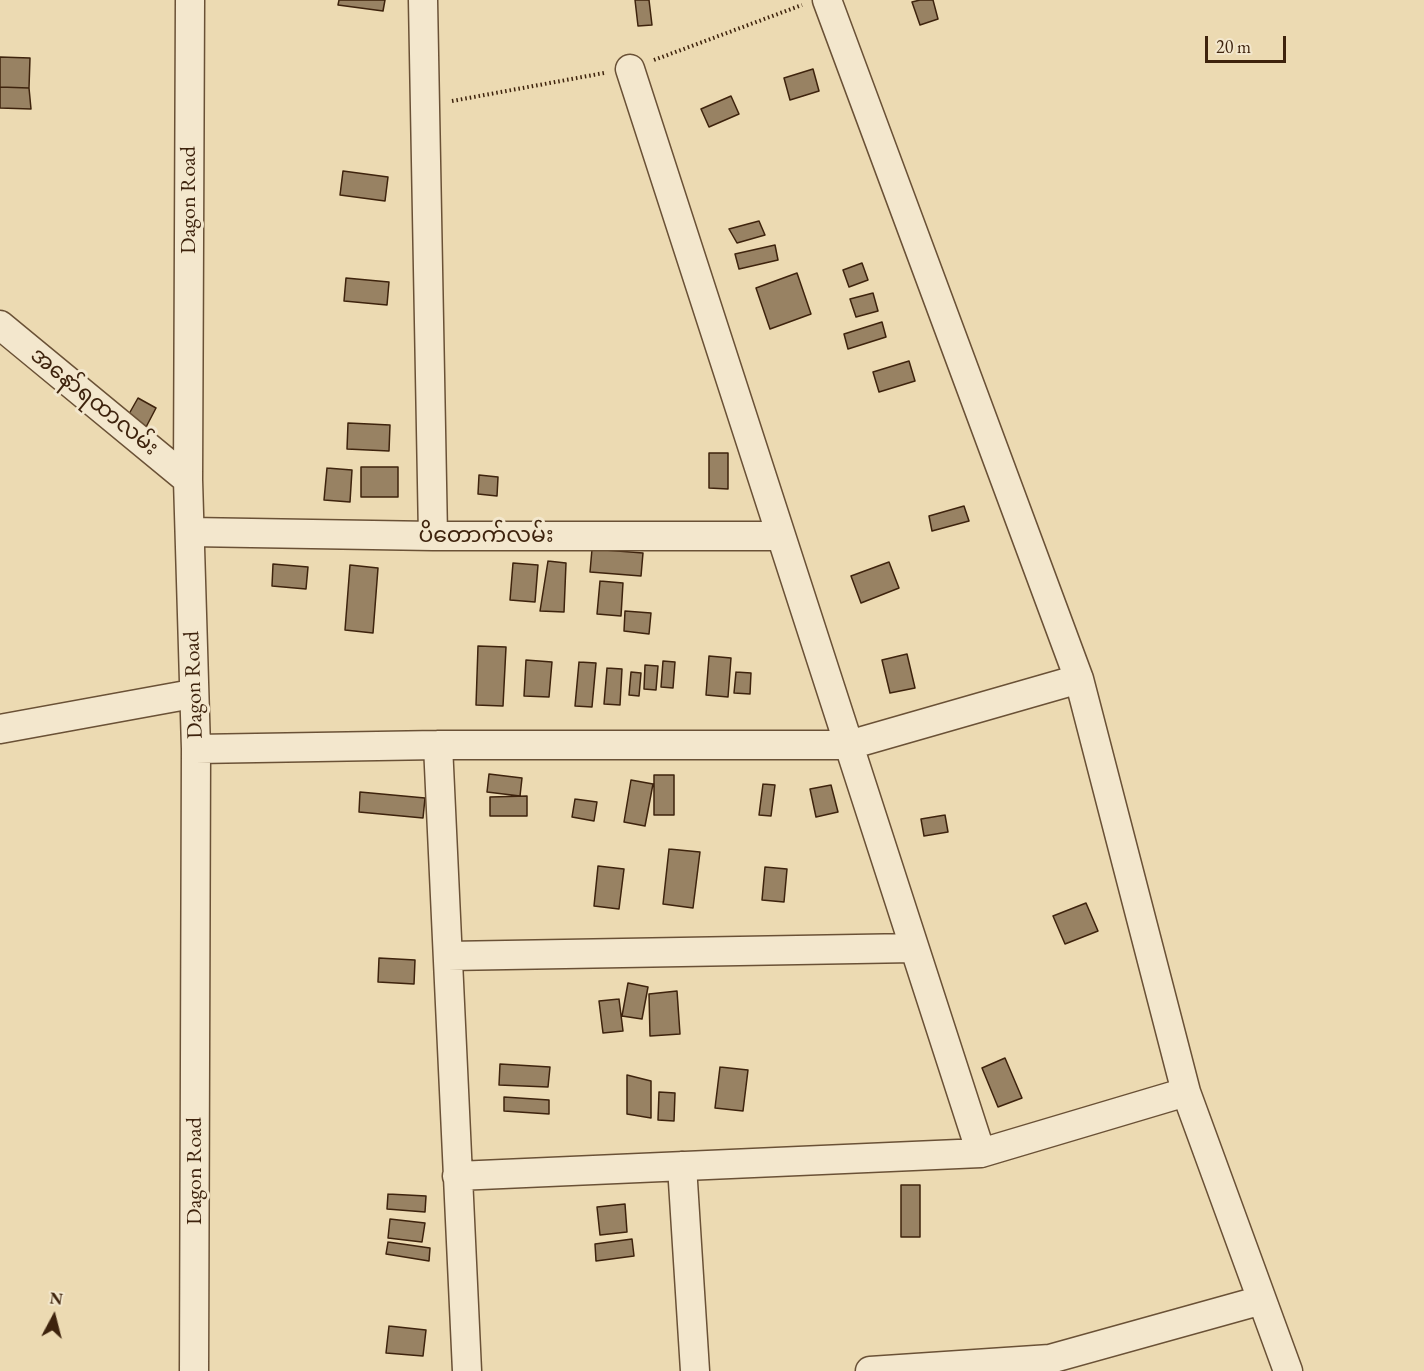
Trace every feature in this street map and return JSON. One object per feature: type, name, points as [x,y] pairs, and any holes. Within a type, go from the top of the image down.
[{"type":"street","name":"Dagon Road","points":[[190,0],[188,480],[191,532],[192,694],[196,749],[194,1371]]},
{"type":"street","points":[[423,0],[432,536]]},
{"type":"street","points":[[827,0],[1079,679],[1186,1092],[1288,1371]]},
{"type":"street","points":[[630,69],[981,1154]]},
{"type":"street","name":"အနော်ရထာလမ်း","points":[[0,325],[188,480]]},
{"type":"street","name":"ပိတောက်လမ်း","points":[[191,532],[432,536],[782,536]]},
{"type":"street","points":[[196,749],[438,745],[849,746],[1079,679]]},
{"type":"street","points":[[0,729],[192,694]]},
{"type":"street","points":[[438,745],[467,1371]]},
{"type":"street","points":[[448,956],[914,948]]},
{"type":"street","points":[[458,1176],[981,1154],[1186,1092]]},
{"type":"street","points":[[682,1166],[695,1371]]},
{"type":"street","points":[[870,1371],[1050,1359],[1262,1300]]},
{"type":"building","points":[[339,0],[385,0],[383,11],[338,5]]},
{"type":"building","points":[[635,0],[649,0],[652,25],[638,26]]},
{"type":"building","points":[[933,0],[938,19],[920,25],[912,2]]},
{"type":"building","points":[[0,57],[30,58],[29,88],[0,87]]},
{"type":"building","points":[[813,69],[819,91],[790,100],[784,78]]},
{"type":"building","points":[[0,87],[29,88],[31,109],[0,108]]},
{"type":"building","points":[[731,96],[739,114],[709,127],[701,109]]},
{"type":"building","points":[[343,171],[388,177],[385,201],[340,195]]},
{"type":"building","points":[[759,221],[765,235],[737,243],[729,229]]},
{"type":"building","points":[[775,245],[778,260],[739,269],[735,254]]},
{"type":"building","points":[[862,263],[868,280],[849,287],[843,270]]},
{"type":"building","points":[[797,273],[811,314],[770,329],[756,288]]},
{"type":"building","points":[[346,278],[389,282],[387,305],[344,301]]},
{"type":"building","points":[[873,293],[878,311],[856,317],[850,299]]},
{"type":"building","points":[[882,322],[886,337],[848,349],[844,334]]},
{"type":"building","points":[[909,361],[915,381],[879,392],[873,372]]},
{"type":"building","points":[[138,398],[156,408],[144,431],[125,421]]},
{"type":"building","points":[[348,423],[390,425],[389,451],[347,449]]},
{"type":"building","points":[[709,453],[728,453],[728,489],[709,488]]},
{"type":"building","points":[[361,467],[398,467],[398,497],[361,497]]},
{"type":"building","points":[[327,468],[352,470],[350,502],[324,500]]},
{"type":"building","points":[[479,475],[498,477],[497,496],[478,494]]},
{"type":"building","points":[[964,506],[969,521],[932,531],[929,516]]},
{"type":"building","points":[[592,549],[643,553],[641,576],[590,572]]},
{"type":"building","points":[[548,561],[566,563],[564,612],[540,611]]},
{"type":"building","points":[[889,562],[899,588],[861,603],[851,576]]},
{"type":"building","points":[[513,563],[538,565],[535,602],[510,600]]},
{"type":"building","points":[[273,564],[308,567],[306,589],[272,586]]},
{"type":"building","points":[[350,565],[378,568],[373,633],[345,630]]},
{"type":"building","points":[[600,581],[623,583],[621,616],[597,614]]},
{"type":"building","points":[[625,611],[651,613],[649,634],[624,631]]},
{"type":"building","points":[[478,646],[506,647],[503,706],[476,705]]},
{"type":"building","points":[[907,654],[915,688],[890,693],[882,660]]},
{"type":"building","points":[[709,656],[731,658],[728,697],[706,695]]},
{"type":"building","points":[[526,660],[552,662],[549,697],[524,696]]},
{"type":"building","points":[[663,661],[675,662],[673,688],[661,687]]},
{"type":"building","points":[[579,662],[596,663],[592,707],[575,706]]},
{"type":"building","points":[[645,665],[658,666],[656,690],[644,689]]},
{"type":"building","points":[[607,668],[622,669],[620,705],[604,704]]},
{"type":"building","points":[[631,672],[641,673],[639,696],[629,695]]},
{"type":"building","points":[[736,672],[751,673],[750,694],[734,693]]},
{"type":"building","points":[[489,774],[522,778],[520,796],[487,792]]},
{"type":"building","points":[[654,775],[674,775],[674,815],[654,815]]},
{"type":"building","points":[[631,780],[653,784],[645,826],[624,822]]},
{"type":"building","points":[[763,784],[775,785],[771,816],[759,815]]},
{"type":"building","points":[[831,785],[838,812],[816,817],[810,789]]},
{"type":"building","points":[[360,792],[425,798],[423,818],[359,812]]},
{"type":"building","points":[[527,796],[527,816],[490,816],[490,797]]},
{"type":"building","points":[[575,799],[597,802],[594,821],[572,817]]},
{"type":"building","points":[[945,815],[948,832],[924,836],[921,819]]},
{"type":"building","points":[[669,849],[700,852],[693,908],[663,904]]},
{"type":"building","points":[[598,866],[624,869],[619,909],[594,906]]},
{"type":"building","points":[[765,867],[787,869],[784,902],[762,900]]},
{"type":"building","points":[[1086,903],[1098,931],[1065,944],[1053,916]]},
{"type":"building","points":[[379,958],[415,960],[414,984],[378,982]]},
{"type":"building","points":[[628,983],[648,987],[642,1019],[622,1016]]},
{"type":"building","points":[[677,991],[680,1034],[650,1036],[649,994]]},
{"type":"building","points":[[619,999],[623,1031],[603,1033],[599,1001]]},
{"type":"building","points":[[1005,1058],[1022,1098],[998,1107],[982,1068]]},
{"type":"building","points":[[500,1064],[550,1067],[548,1087],[499,1085]]},
{"type":"building","points":[[720,1067],[748,1070],[743,1111],[715,1108]]},
{"type":"building","points":[[627,1075],[651,1081],[651,1118],[627,1114]]},
{"type":"building","points":[[659,1092],[675,1093],[674,1121],[658,1120]]},
{"type":"building","points":[[504,1097],[549,1100],[549,1114],[504,1111]]},
{"type":"building","points":[[901,1185],[920,1185],[920,1237],[901,1237]]},
{"type":"building","points":[[388,1194],[426,1196],[425,1212],[387,1209]]},
{"type":"building","points":[[625,1204],[627,1232],[600,1235],[597,1207]]},
{"type":"building","points":[[390,1219],[425,1223],[422,1242],[388,1238]]},
{"type":"building","points":[[632,1239],[634,1256],[596,1261],[595,1244]]},
{"type":"building","points":[[388,1242],[430,1248],[429,1261],[386,1254]]},
{"type":"building","points":[[389,1326],[426,1330],[423,1356],[386,1353]]}]
